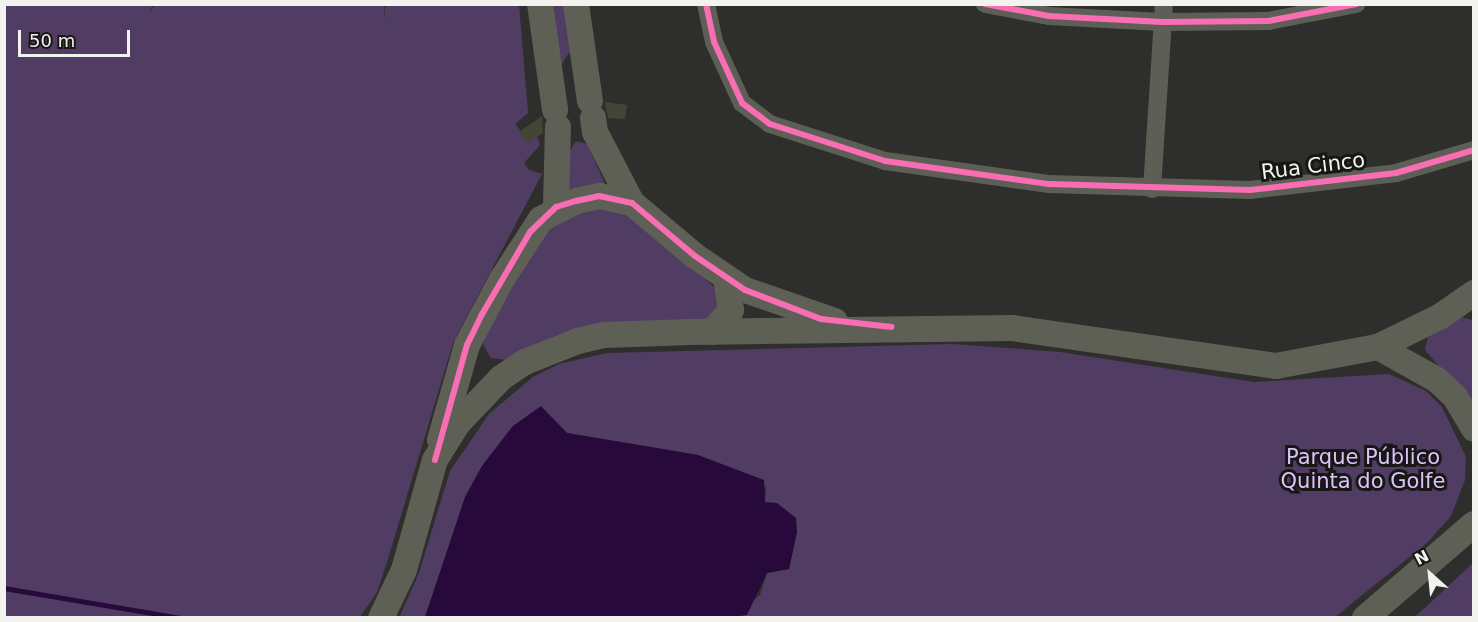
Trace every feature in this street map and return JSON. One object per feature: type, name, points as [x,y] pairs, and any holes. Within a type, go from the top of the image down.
[{"type":"main road","points":[[540,4],[548,77],[557,125],[556,207]]},
{"type":"main road","points":[[576,4],[583,72],[593,117],[632,202],[726,278],[821,319],[892,327]]},
{"type":"main road","points":[[548,77],[583,72]]},
{"type":"main road","points":[[557,125],[593,117]]},
{"type":"main road","points":[[381,618],[404,570],[467,345],[481,316],[530,232],[556,207],[599,196],[632,202]]},
{"type":"main road","points":[[712,332],[731,309],[726,278]]},
{"type":"main road","points":[[435,460],[476,402],[525,362],[605,335],[892,327],[1012,328],[1276,366],[1378,347],[1442,316],[1473,293]]},
{"type":"main road","points":[[1378,347],[1437,380],[1455,397],[1473,429]]},
{"type":"main road","points":[[1365,618],[1473,522]]},
{"type":"street","name":"Rua Cinco","points":[[706,4],[714,42],[742,103],[770,124],[885,161],[1049,184],[1152,189],[1250,190],[1396,172],[1473,150]]},
{"type":"street","points":[[985,4],[1049,16],[1163,13],[1268,21],[1356,4]]},
{"type":"street","points":[[1152,189],[1163,13]]},
{"type":"green space","points":[[155,4],[384,4],[385,21],[385,5],[519,5],[528,113],[515,124],[527,139],[536,133],[540,145],[524,163],[529,170],[542,174],[453,343],[377,592],[360,617],[5,617],[5,5],[153,5],[149,13]]},
{"type":"green space","points":[[549,5],[567,5],[571,50],[562,64],[557,62]]},
{"type":"green space","points":[[576,141],[587,144],[605,184],[568,189],[570,151]]},
{"type":"green space","points":[[608,206],[645,223],[714,287],[720,308],[708,321],[507,360],[491,358],[483,344],[485,335],[539,236],[564,214]]},
{"type":"green space","points":[[1460,317],[1473,320],[1473,406],[1425,350],[1428,336]]},
{"type":"green space","name":"Parque Público Quinta do Golfe","points":[[953,344],[1060,352],[1254,382],[1389,374],[1426,391],[1442,407],[1466,457],[1465,480],[1451,516],[1427,543],[1335,617],[732,617],[760,595],[767,573],[789,569],[797,532],[765,502],[766,487],[698,455],[567,433],[541,407],[513,426],[482,466],[465,497],[425,617],[399,618],[419,573],[450,471],[489,414],[533,377],[559,364],[607,353]]},
{"type":"green space","points":[[1473,563],[1473,617],[1413,618],[1429,604]]},
{"type":"shaded area","points":[[541,406],[567,433],[698,455],[764,480],[765,502],[777,503],[796,518],[797,532],[789,569],[767,573],[747,615],[732,617],[425,617],[465,497],[482,466],[513,426]]},
{"type":"building","points":[[605,102],[627,105],[625,119],[608,118]]},
{"type":"building","points":[[542,116],[543,133],[527,143],[519,132]]},
{"type":"waterway","points":[[4,588],[181,618]]},
{"type":"cycle path","points":[[706,4],[714,42],[742,103],[770,124],[885,161],[1049,184],[1250,190],[1396,173],[1474,150]]},
{"type":"cycle path","points":[[985,4],[1049,16],[1162,22],[1268,21],[1356,4]]},
{"type":"cycle path","points":[[435,460],[467,345],[481,316],[530,232],[556,207],[576,201],[599,196],[632,203],[695,256],[745,290],[821,319],[892,327]]}]
